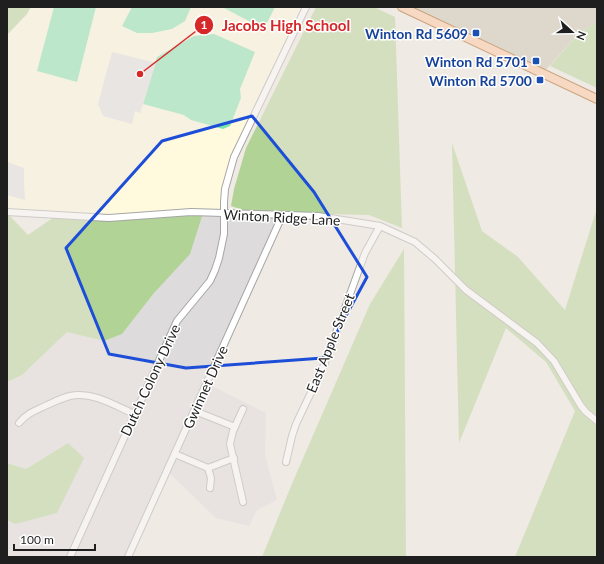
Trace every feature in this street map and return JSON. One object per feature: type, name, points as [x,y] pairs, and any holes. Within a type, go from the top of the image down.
[{"type":"main road","points":[[402,7],[597,99]]},
{"type":"street","name":"Dutch Colony Drive","points":[[70,557],[177,321],[210,281],[215,270],[222,246],[225,189],[234,157],[306,7]]},
{"type":"street","name":"Winton Ridge Lane","points":[[7,212],[109,218],[191,212],[318,216],[380,226],[415,242],[430,254],[472,295],[536,342],[554,362],[586,412],[597,421]]},
{"type":"street","name":"Gwinnet Drive","points":[[128,557],[282,216]]},
{"type":"street","name":"East Apple Street","points":[[286,462],[288,448],[296,424],[325,363],[365,253],[380,226]]},
{"type":"street","points":[[19,423],[26,415],[62,398],[76,395],[98,398],[134,414]]},
{"type":"street","points":[[243,409],[231,436],[230,444],[243,502]]},
{"type":"street","points":[[195,411],[235,427]]},
{"type":"street","points":[[175,454],[208,468],[234,458]]},
{"type":"street","points":[[208,468],[211,478],[210,488]]},
{"type":"highlighted area","points":[[252,116],[314,192],[367,277],[323,358],[186,368],[109,354],[66,248],[162,141]]},
{"type":"shaded area","points":[[7,7],[306,7],[228,174],[224,214],[122,218],[7,212]]},
{"type":"shaded area","points":[[402,7],[597,7],[597,22],[578,34],[543,73]]},
{"type":"shaded area","points":[[112,52],[156,63],[140,113],[135,111],[132,124],[103,116],[98,104]]},
{"type":"shaded area","points":[[7,162],[24,168],[25,200],[7,195]]},
{"type":"shaded area","points":[[203,213],[282,216],[206,383],[266,413],[265,455],[277,500],[257,510],[249,526],[216,518],[167,471],[128,557],[7,557],[7,520],[15,524],[68,443],[26,469],[7,463],[7,382],[22,375],[67,332],[104,341],[122,334],[154,293]]},
{"type":"green space","points":[[7,7],[31,7],[27,14],[7,35]]},
{"type":"green space","points":[[54,7],[96,7],[77,82],[37,71]]},
{"type":"green space","points":[[132,7],[191,7],[185,21],[172,29],[152,33],[137,33],[122,26]]},
{"type":"green space","points":[[222,7],[275,7],[264,29]]},
{"type":"green space","points":[[316,7],[374,7],[395,17],[402,228],[369,215],[249,212],[231,206],[234,189],[246,148]]},
{"type":"green space","points":[[597,22],[597,88],[550,66],[578,34]]},
{"type":"green space","points":[[214,34],[255,52],[240,89],[241,98],[230,126],[223,129],[191,120],[184,115],[143,104],[157,57],[194,36]]},
{"type":"green space","points":[[452,143],[482,231],[518,257],[565,310],[597,208],[597,557],[515,557],[575,411],[546,362],[506,328],[459,443]]},
{"type":"green space","points":[[7,213],[28,235],[57,215],[109,218],[203,213],[190,254],[154,293],[122,334],[104,341],[67,332],[22,375],[7,382]]},
{"type":"green space","points":[[404,249],[406,557],[262,557],[291,486],[370,304]]},
{"type":"green space","points":[[68,443],[84,458],[57,513],[15,524],[7,520],[7,463],[26,469]]},
{"type":"place","name":"Winton Rd 5609","points":[[476,33]]},
{"type":"place","name":"Winton Rd 5701","points":[[536,61]]},
{"type":"place","name":"Jacobs High School","points":[[140,74]]},
{"type":"place","name":"Winton Rd 5700","points":[[540,80]]}]
